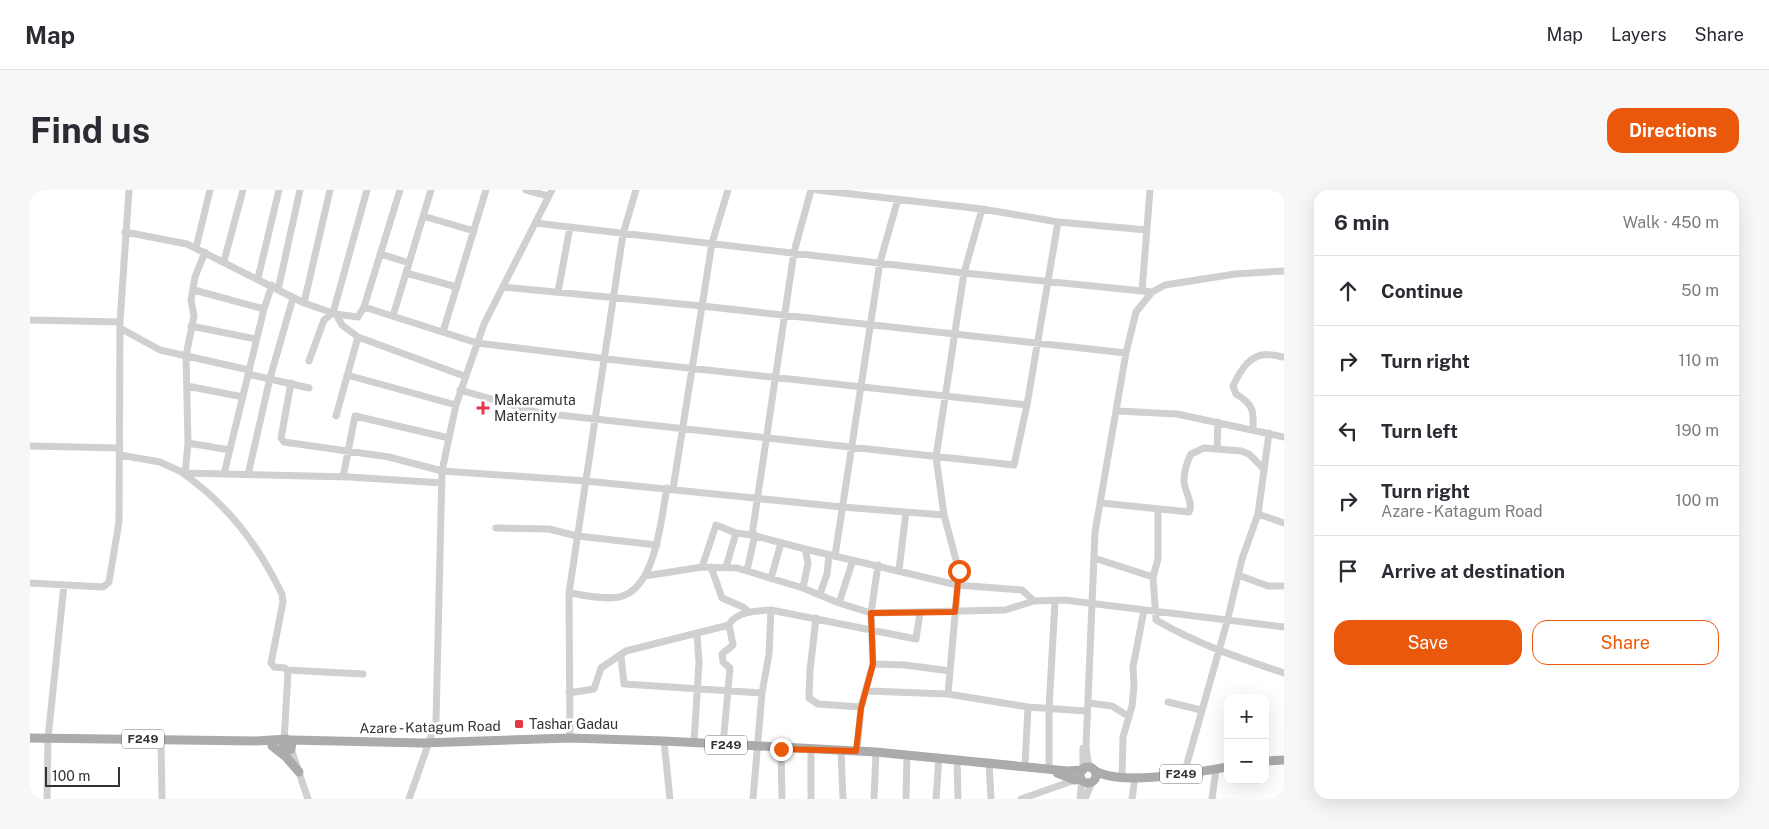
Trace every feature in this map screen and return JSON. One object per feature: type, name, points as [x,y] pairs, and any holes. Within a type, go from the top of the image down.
[{"type":"main road","name":"Azare - Katagum Road","points":[[30,738],[256,741],[288,744]]},
{"type":"main road","name":"Azare - Katagum Road","points":[[256,741],[272,746],[316,742],[430,743],[570,738],[694,742],[781,749],[841,750],[939,757],[1072,771],[1103,782],[1134,777]]},
{"type":"main road","points":[[272,746],[286,757],[298,772]]},
{"type":"main road","points":[[1269,761],[1284,760]]},
{"type":"main road","name":"Azare - Katagum Road","points":[[1024,766],[1057,773],[1122,778],[1184,774],[1224,768]]},
{"type":"street","points":[[30,584],[103,587],[109,582],[119,522],[120,325],[129,190]]},
{"type":"street","points":[[196,248],[210,190]]},
{"type":"street","points":[[224,261],[243,190]]},
{"type":"street","points":[[258,278],[280,190]]},
{"type":"street","points":[[224,474],[264,309],[275,288],[300,190]]},
{"type":"street","points":[[304,303],[330,190]]},
{"type":"street","points":[[310,361],[324,320],[334,314],[367,190]]},
{"type":"street","points":[[125,232],[187,244],[258,278],[304,303],[334,314],[358,317],[364,307],[400,190]]},
{"type":"street","points":[[393,316],[431,190]]},
{"type":"street","points":[[443,332],[486,190]]},
{"type":"street","points":[[409,799],[430,743],[437,712],[442,471],[464,376],[503,287],[550,193],[526,190]]},
{"type":"street","points":[[570,738],[569,593],[623,234],[636,190]]},
{"type":"street","points":[[569,593],[607,598],[622,596],[633,591],[645,576],[657,545],[683,430],[712,243],[728,190]]},
{"type":"street","points":[[747,570],[794,252],[811,190]]},
{"type":"street","points":[[816,190],[982,209],[1058,222],[1147,230]]},
{"type":"street","points":[[1142,290],[1150,190]]},
{"type":"street","points":[[820,594],[832,556],[842,507],[880,262],[898,199]]},
{"type":"street","points":[[948,694],[958,585],[958,563],[953,553],[944,515],[936,457],[964,273],[982,209]]},
{"type":"street","points":[[424,216],[474,231]]},
{"type":"street","points":[[460,390],[540,413],[1014,465],[1027,405],[1058,222]]},
{"type":"street","points":[[535,223],[964,273],[1049,280],[1152,292]]},
{"type":"street","points":[[558,292],[570,227]]},
{"type":"street","points":[[184,474],[188,443],[186,356],[194,316],[191,300],[195,277],[205,252]]},
{"type":"street","points":[[381,254],[409,263]]},
{"type":"street","points":[[1080,799],[1086,776],[1082,763],[1094,558],[1100,503],[1126,353],[1136,312],[1152,292],[1181,281],[1235,274],[1284,271]]},
{"type":"street","points":[[406,273],[457,287]]},
{"type":"street","points":[[503,287],[702,306],[1126,353]]},
{"type":"street","points":[[194,290],[264,309]]},
{"type":"street","points":[[248,475],[270,378],[293,298]]},
{"type":"street","points":[[364,307],[477,343],[604,359],[1027,405]]},
{"type":"street","points":[[334,314],[342,325],[358,337],[464,376]]},
{"type":"street","points":[[30,320],[120,325],[160,350],[309,388]]},
{"type":"street","points":[[191,326],[256,339]]},
{"type":"street","points":[[336,416],[358,337]]},
{"type":"street","points":[[1254,430],[1253,407],[1236,394],[1233,386],[1240,370],[1253,359],[1271,354],[1284,357]]},
{"type":"street","points":[[346,375],[456,405]]},
{"type":"street","points":[[291,383],[282,441],[389,457],[442,471],[586,481],[842,507],[944,515]]},
{"type":"street","points":[[187,386],[243,397]]},
{"type":"street","points":[[1117,411],[1178,414],[1284,437]]},
{"type":"street","points":[[344,477],[355,416],[449,438]]},
{"type":"street","points":[[1217,449],[1218,422]]},
{"type":"street","points":[[1184,774],[1227,622],[1238,574],[1258,514],[1269,433]]},
{"type":"street","points":[[188,443],[230,450]]},
{"type":"street","points":[[30,446],[120,452],[160,462],[184,474],[209,491],[232,514],[273,576],[282,594],[283,602],[271,663],[274,667],[287,670],[363,674]]},
{"type":"street","points":[[1100,503],[1189,512],[1191,506],[1184,482],[1188,461],[1197,450],[1217,449],[1248,454],[1263,468]]},
{"type":"street","points":[[184,474],[344,477],[442,483]]},
{"type":"street","points":[[1158,510],[1158,559],[1153,577],[1156,620],[1180,635],[1218,652],[1284,673]]},
{"type":"street","points":[[899,570],[906,512]]},
{"type":"street","points":[[1258,514],[1284,523]]},
{"type":"street","points":[[702,567],[716,526],[736,533],[753,535],[832,556],[878,565],[958,585],[1022,590],[1034,601]]},
{"type":"street","points":[[496,528],[549,529],[577,536],[657,545]]},
{"type":"street","points":[[726,567],[736,533]]},
{"type":"street","points":[[771,578],[781,543]]},
{"type":"street","points":[[803,588],[808,563],[805,549]]},
{"type":"street","points":[[1094,558],[1153,577]]},
{"type":"street","points":[[839,603],[854,560]]},
{"type":"street","points":[[856,751],[861,708],[873,664],[871,613],[878,565]]},
{"type":"street","points":[[645,576],[702,567],[726,567],[747,570],[871,613],[1005,610],[1034,601],[1055,602],[1064,600],[1284,628]]},
{"type":"street","points":[[711,567],[722,598],[743,607],[749,612]]},
{"type":"street","points":[[1238,574],[1268,586],[1284,586]]},
{"type":"street","points":[[47,799],[48,738],[64,585]]},
{"type":"street","points":[[1049,768],[1049,708],[1055,602]]},
{"type":"street","points":[[569,692],[594,689],[601,668],[626,651],[730,625],[738,616],[749,612],[771,610],[816,618],[872,632],[918,639],[920,613]]},
{"type":"street","points":[[753,799],[762,693],[769,654],[771,610]]},
{"type":"street","points":[[1122,778],[1123,737],[1132,706],[1135,652],[1144,610]]},
{"type":"street","points":[[816,618],[809,698],[818,704],[861,708]]},
{"type":"street","points":[[723,745],[730,668],[724,662],[722,654],[733,645],[730,625]]},
{"type":"street","points":[[694,742],[699,663],[697,634]]},
{"type":"street","points":[[621,656],[624,684],[762,693]]},
{"type":"street","points":[[873,664],[905,665],[950,672]]},
{"type":"street","points":[[287,670],[286,728],[288,744],[308,799]]},
{"type":"street","points":[[1085,799],[1087,688]]},
{"type":"street","points":[[867,691],[948,694],[1028,707],[1085,711]]},
{"type":"street","points":[[1168,702],[1201,710]]},
{"type":"street","points":[[1088,703],[1112,706],[1128,716]]},
{"type":"street","points":[[1024,766],[1028,707]]},
{"type":"street","points":[[161,739],[162,799]]},
{"type":"street","points":[[664,741],[670,799]]},
{"type":"street","points":[[781,749],[782,799]]},
{"type":"street","points":[[811,799],[812,750]]},
{"type":"street","points":[[841,750],[843,799]]},
{"type":"street","points":[[874,799],[876,752]]},
{"type":"street","points":[[906,799],[907,755]]},
{"type":"street","points":[[936,799],[939,757]]},
{"type":"street","points":[[958,759],[958,799]]},
{"type":"street","points":[[989,762],[991,799]]},
{"type":"street","points":[[1212,799],[1216,769]]},
{"type":"street","points":[[1021,799],[1086,776]]},
{"type":"street","points":[[1132,799],[1134,777]]},
{"type":"place","name":"Makaramuta Maternity","points":[[483,408]]},
{"type":"place","name":"Tashar Gadau","points":[[519,724]]},
{"type":"route","points":[[781,749],[856,751],[861,708],[873,664],[871,613],[955,612],[959,571]]}]
